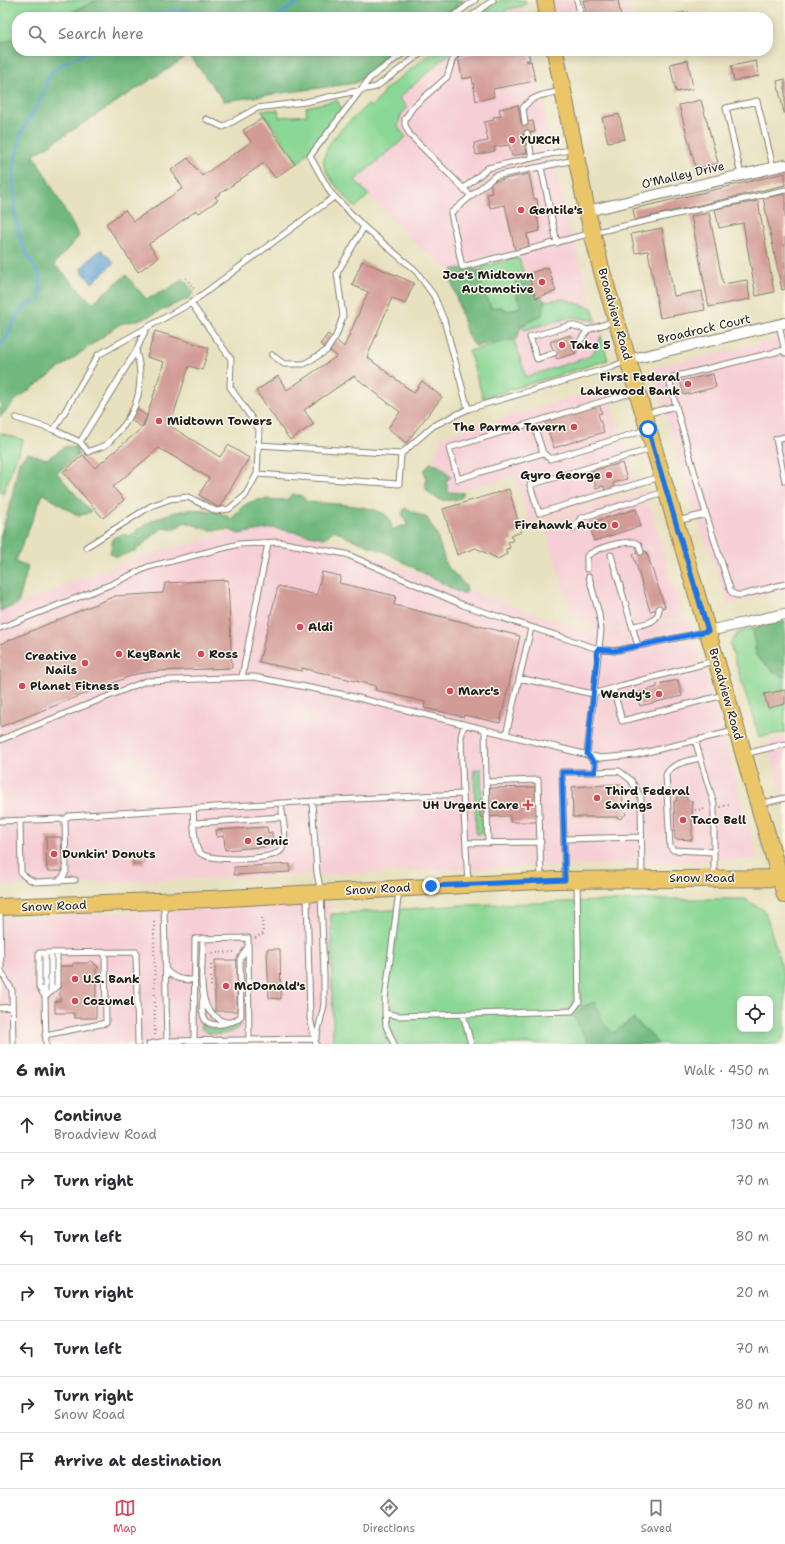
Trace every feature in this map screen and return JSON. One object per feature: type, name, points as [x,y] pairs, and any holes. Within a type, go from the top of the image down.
[{"type":"main road","name":"Broadview Road","points":[[556,56],[592,233],[616,320],[727,694],[758,804],[782,878],[785,895]]},
{"type":"main road","name":"Snow Road","points":[[0,907],[164,901],[542,881],[642,878],[782,878]]},
{"type":"street","name":"O'Malley Drive","points":[[587,211],[785,164]]},
{"type":"street","name":"Broadrock Court","points":[[628,360],[782,324]]},
{"type":"street","points":[[708,631],[785,614]]},
{"type":"lane","points":[[459,12],[475,0]]},
{"type":"lane","points":[[477,12],[493,0]]},
{"type":"lane","points":[[577,0],[580,12]]},
{"type":"lane","points":[[399,56],[370,78],[310,156],[334,197],[364,227],[416,271],[434,296],[444,320],[468,409]]},
{"type":"lane","points":[[206,119],[223,127],[257,108],[305,102],[376,87],[417,56]]},
{"type":"lane","points":[[455,56],[447,77],[408,112],[405,119],[405,125],[410,135],[471,196]]},
{"type":"lane","points":[[526,122],[523,108],[527,102],[540,95],[563,91]]},
{"type":"lane","points":[[741,175],[726,108],[758,101],[773,167]]},
{"type":"lane","points":[[527,133],[532,158]]},
{"type":"lane","points":[[463,188],[488,168],[532,158],[575,154]]},
{"type":"lane","points":[[575,154],[541,167],[495,176],[488,180],[451,213],[462,267],[592,233],[785,190]]},
{"type":"lane","points":[[541,167],[557,243]]},
{"type":"lane","points":[[54,430],[98,356],[191,303],[334,197]]},
{"type":"lane","points":[[272,355],[284,364],[304,364],[326,351],[336,336],[343,316],[337,273],[364,227]]},
{"type":"lane","points":[[86,547],[151,506],[170,499],[188,497],[216,511],[228,510],[245,496],[257,474],[259,429],[230,387],[231,359],[191,303]]},
{"type":"lane","points":[[575,348],[588,330],[616,320]]},
{"type":"lane","points":[[782,324],[785,352],[673,377],[670,383],[706,514],[731,592],[736,595],[785,584]]},
{"type":"lane","points":[[554,353],[537,359],[530,337],[571,325],[588,330]]},
{"type":"lane","points":[[80,442],[136,351],[146,329]]},
{"type":"lane","points":[[16,418],[54,430],[80,442],[88,452],[106,444],[125,426],[136,404],[141,384],[141,367],[136,351]]},
{"type":"lane","points":[[259,446],[401,454],[433,426],[468,409],[612,367],[628,360]]},
{"type":"lane","points":[[543,454],[458,479],[449,448],[637,391]]},
{"type":"lane","points":[[532,422],[543,454],[550,459],[646,422],[676,406]]},
{"type":"lane","points":[[785,437],[776,439],[785,481]]},
{"type":"lane","points":[[654,448],[530,485],[539,513],[664,484]]},
{"type":"lane","points":[[257,474],[399,484],[401,454]]},
{"type":"lane","points":[[573,529],[581,518],[664,484]]},
{"type":"lane","points":[[676,522],[706,514]]},
{"type":"lane","points":[[0,628],[112,584],[148,567],[210,553],[239,544],[278,542],[346,554],[463,605],[598,649],[614,651],[708,631]]},
{"type":"lane","points":[[587,569],[587,556],[597,550],[627,542],[634,542],[639,545],[641,552]]},
{"type":"lane","points":[[242,677],[268,543]]},
{"type":"lane","points":[[611,555],[638,646]]},
{"type":"lane","points":[[589,576],[599,614],[601,630],[592,694],[587,754],[595,763],[595,772]]},
{"type":"lane","points":[[633,626],[654,621],[659,614],[659,608]]},
{"type":"lane","points":[[506,735],[531,628]]},
{"type":"lane","points":[[519,678],[592,694],[717,660]]},
{"type":"lane","points":[[0,740],[146,681],[242,677],[254,677],[346,695],[485,731],[600,758],[613,758],[737,730]]},
{"type":"lane","points":[[613,688],[622,722],[727,694]]},
{"type":"lane","points":[[464,725],[462,738],[463,794],[468,884]]},
{"type":"lane","points":[[485,731],[488,843]]},
{"type":"lane","points":[[695,740],[714,804],[714,878]]},
{"type":"lane","points":[[744,755],[785,744]]},
{"type":"lane","points":[[700,758],[673,766],[669,769],[666,775],[670,846],[673,850],[680,851],[714,852]]},
{"type":"lane","points":[[385,1013],[398,1016],[572,1011],[579,1002],[571,880],[564,839],[562,772],[619,771],[631,780],[641,798],[642,878]]},
{"type":"lane","points":[[486,782],[538,780],[542,881]]},
{"type":"lane","points":[[0,821],[65,819],[70,816],[193,808],[463,794]]},
{"type":"lane","points":[[758,804],[785,798]]},
{"type":"lane","points":[[312,802],[317,873],[314,893],[310,1018],[316,1042]]},
{"type":"lane","points":[[193,808],[196,847],[200,853],[207,857],[232,859],[271,856],[279,853],[283,848],[284,841],[281,803]]},
{"type":"lane","points":[[194,823],[282,817]]},
{"type":"lane","points":[[58,881],[66,872],[65,819]]},
{"type":"lane","points":[[20,821],[21,873],[31,881],[75,880]]},
{"type":"lane","points":[[564,839],[641,837]]},
{"type":"lane","points":[[466,843],[541,842]]},
{"type":"lane","points":[[394,1044],[386,1026],[385,999],[399,888]]},
{"type":"lane","points":[[314,893],[324,1005],[316,1042]]},
{"type":"lane","points":[[164,901],[167,1042]]},
{"type":"lane","points":[[0,904],[1,971],[12,990],[13,1044]]},
{"type":"lane","points":[[203,938],[203,997],[201,1010],[204,1018],[209,1024],[216,1026],[235,1021],[241,1016],[240,959],[248,948]]},
{"type":"lane","points":[[194,1040],[194,939],[248,938],[249,1040]]},
{"type":"lane","points":[[45,1035],[106,1023],[105,952]]},
{"type":"lane","points":[[46,1044],[45,997],[39,987],[39,953],[136,952],[138,1044]]},
{"type":"lane","points":[[51,953],[51,992]]},
{"type":"lane","points":[[45,997],[57,986],[57,953]]},
{"type":"lane","points":[[166,970],[172,976],[183,980],[194,980]]},
{"type":"lane","points":[[203,997],[209,1010],[222,1021],[228,1022]]},
{"type":"lane","points":[[0,1008],[12,1007]]},
{"type":"lane","points":[[462,1014],[471,1044]]},
{"type":"lane","points":[[149,1044],[194,1040],[316,1042]]},
{"type":"path","points":[[186,278],[195,291]]},
{"type":"path","points":[[260,935],[263,934],[262,916]]},
{"type":"path","points":[[154,922],[156,1043]]},
{"type":"path","points":[[211,996],[211,953],[236,952]]},
{"type":"shaded area","points":[[552,0],[627,0],[630,12],[554,12]]},
{"type":"shaded area","points":[[523,6],[524,12],[500,12],[504,9]]},
{"type":"shaded area","points":[[448,56],[533,56],[567,219],[601,335],[595,350],[588,357],[526,377],[512,329],[536,320],[519,260],[456,275],[414,243],[355,180],[406,137],[398,127],[399,98]]},
{"type":"shaded area","points":[[785,338],[785,591],[729,605],[690,500],[654,376],[655,367]]},
{"type":"shaded area","points":[[605,387],[638,489],[530,523],[515,476],[453,492],[436,479],[433,457],[441,437]]},
{"type":"shaded area","points":[[645,490],[680,608],[680,618],[603,632],[573,617],[542,521]]},
{"type":"shaded area","points":[[274,521],[550,619],[601,634],[690,619],[758,859],[0,886],[0,611],[138,557]]},
{"type":"shaded area","points":[[785,737],[785,814],[780,796],[782,795],[766,741]]},
{"type":"shaded area","points":[[314,904],[331,905],[333,1044],[0,1044],[0,918]]},
{"type":"green space","points":[[0,0],[98,0],[72,12],[12,12],[12,39],[0,44]]},
{"type":"green space","points":[[98,0],[465,0],[449,12],[72,12]]},
{"type":"green space","points":[[500,0],[525,0],[526,5],[505,10],[505,12],[484,12]]},
{"type":"green space","points":[[12,39],[12,56],[187,56],[34,155],[79,236],[54,264],[92,303],[126,275],[146,299],[168,289],[183,279],[194,292],[189,298],[143,319],[120,324],[16,400],[0,417],[0,44]]},
{"type":"green space","points":[[190,56],[391,56],[356,83],[224,101]]},
{"type":"green space","points":[[428,56],[446,56],[399,98],[407,107],[401,115],[398,127],[406,137],[355,180],[369,195],[355,208],[335,185],[326,171],[324,162],[325,153],[330,143],[345,125],[368,104],[370,107],[382,96],[383,91]]},
{"type":"green space","points":[[337,100],[342,110],[300,162],[297,162],[261,110],[278,110],[279,117],[307,115],[306,107]]},
{"type":"green space","points":[[514,258],[519,259],[525,276],[516,281],[522,306],[508,311],[501,307],[491,308],[480,282],[482,267]]},
{"type":"green space","points":[[470,268],[483,271],[480,282],[491,308],[501,307],[508,311],[522,306],[517,297],[516,281],[525,276],[533,277],[544,301],[542,315],[521,326],[517,339],[475,346],[467,334],[451,279],[453,269]]},
{"type":"green space","points":[[564,299],[592,308],[596,321],[573,317],[524,330],[521,326],[542,315],[544,301]]},
{"type":"green space","points":[[601,335],[608,360],[483,398],[469,351],[514,339],[526,377],[588,357],[595,350]]},
{"type":"green space","points":[[0,433],[23,440],[3,494],[0,492]]},
{"type":"green space","points":[[66,446],[76,447],[78,456],[57,473],[91,512],[79,516],[43,494],[15,562],[28,567],[18,604],[0,611],[0,537],[11,501],[19,461],[28,453],[47,459]]},
{"type":"green space","points":[[431,462],[444,469],[451,477],[446,481],[448,492],[464,493],[461,498],[442,500],[438,499],[426,490],[426,477],[424,471]]},
{"type":"green space","points":[[293,494],[302,496],[307,502],[349,505],[381,512],[389,519],[392,530],[401,526],[408,526],[402,514],[405,508],[427,518],[437,535],[446,565],[466,586],[467,592],[462,594],[385,552],[349,538],[334,530],[325,538],[273,528],[239,534],[230,530],[209,530],[185,522],[174,529],[164,527],[135,551],[117,557],[110,553],[113,538],[123,534],[129,536],[152,521],[165,515],[179,511],[206,510],[219,513],[232,519],[243,506],[255,500],[286,500]]},
{"type":"green space","points":[[785,621],[785,677],[776,673],[756,656],[753,628]]},
{"type":"green space","points":[[753,628],[756,656],[776,673],[785,677],[785,732],[759,737],[730,644],[738,633]]},
{"type":"green space","points":[[481,769],[482,834],[476,834],[474,770]]},
{"type":"green space","points":[[671,899],[745,899],[765,911],[785,978],[785,1034],[779,1044],[333,1044],[331,914],[464,905]]},
{"type":"green space","points":[[595,1002],[602,1022],[613,1033],[633,1019],[651,1035],[658,1044],[589,1044],[574,1017],[582,1007]]},
{"type":"green space","points":[[200,1022],[204,1026],[214,1029],[224,1029],[240,1024],[240,1026],[227,1033],[216,1034],[206,1032],[202,1029]]},
{"type":"water","points":[[101,249],[114,263],[92,283],[80,269]]},
{"type":"building","points":[[583,0],[618,0],[620,12],[586,12]]},
{"type":"building","points":[[458,56],[529,56],[530,60],[526,60],[527,62],[531,61],[535,81],[493,89],[494,97],[476,101],[472,77],[462,79]]},
{"type":"building","points":[[688,60],[693,89],[676,92],[670,64]]},
{"type":"building","points":[[756,61],[759,76],[734,81],[731,66]]},
{"type":"building","points":[[785,79],[785,113],[784,113],[777,81]]},
{"type":"building","points":[[701,100],[718,163],[696,169],[679,105]]},
{"type":"building","points":[[518,105],[521,123],[533,121],[535,132],[523,134],[527,153],[512,156],[509,145],[494,147],[495,151],[476,155],[474,143],[488,141],[484,122],[494,120],[493,117],[501,116],[499,109]]},
{"type":"building","points":[[619,114],[625,139],[608,142],[602,118]]},
{"type":"building","points":[[263,118],[295,164],[275,178],[264,163],[215,197],[218,200],[199,213],[197,210],[149,244],[158,258],[138,272],[106,224],[125,210],[134,221],[183,188],[171,170],[188,158],[202,176],[251,142],[243,130]]},
{"type":"building","points":[[785,173],[785,185],[635,220],[633,209]]},
{"type":"building","name":"Gentile's","points":[[529,174],[534,199],[537,199],[538,206],[535,206],[540,231],[527,234],[529,247],[515,250],[505,205],[490,208],[487,194],[492,193],[490,182]]},
{"type":"building","points":[[785,194],[785,289],[782,290],[763,198]]},
{"type":"building","points":[[758,201],[774,292],[756,296],[743,223],[719,228],[715,209]]},
{"type":"building","points":[[709,213],[723,284],[747,280],[750,299],[709,307],[691,216]]},
{"type":"building","points":[[662,228],[674,296],[702,291],[705,310],[660,318],[648,251],[635,253],[631,234]]},
{"type":"building","name":"Midtown Towers","points":[[362,261],[414,283],[405,304],[392,298],[367,357],[414,393],[422,381],[442,397],[406,443],[388,428],[400,412],[354,376],[304,410],[314,424],[290,440],[256,391],[278,376],[287,390],[337,356],[320,344],[328,334],[344,347],[368,292],[352,285]]},
{"type":"building","name":"Joe's Midtown Automotive","points":[[548,267],[556,291],[536,298],[528,274]]},
{"type":"building","name":"Midtown Towers","points":[[155,331],[209,348],[202,370],[189,366],[170,426],[220,457],[228,445],[249,458],[219,508],[199,495],[209,478],[159,448],[113,487],[124,500],[103,518],[63,472],[83,455],[95,468],[144,426],[164,362],[147,357]]},
{"type":"building","name":"Take 5","points":[[570,335],[576,353],[557,359],[550,342]]},
{"type":"building","points":[[713,374],[716,387],[684,395],[680,381]]},
{"type":"building","name":"The Parma Tavern","points":[[599,404],[602,413],[598,414],[604,432],[554,448],[545,422]]},
{"type":"building","points":[[132,406],[147,416],[142,427],[125,417]]},
{"type":"building","name":"Gyro George","points":[[622,463],[627,479],[613,483],[615,488],[605,491],[604,486],[596,488],[592,471]]},
{"type":"building","points":[[509,489],[521,532],[511,536],[513,541],[508,542],[510,548],[506,549],[507,554],[498,559],[476,548],[457,555],[443,509]]},
{"type":"building","name":"Firehawk Auto","points":[[636,509],[641,526],[594,541],[589,523]]},
{"type":"building","points":[[646,551],[665,607],[650,611],[633,554]]},
{"type":"building","points":[[322,572],[341,576],[339,583],[396,596],[394,605],[520,636],[500,723],[424,708],[425,702],[375,690],[376,686],[302,668],[302,671],[259,662],[278,586],[317,595]]},
{"type":"building","points":[[228,580],[232,668],[158,671],[136,674],[0,727],[0,644],[115,596],[163,593],[165,583]]},
{"type":"building","name":"Wendy's","points":[[678,680],[682,696],[640,706],[636,693],[657,687],[657,684]]},
{"type":"building","points":[[785,690],[785,704],[768,708],[764,694]]},
{"type":"building","name":"Third Federal Savings","points":[[621,784],[623,809],[626,814],[620,819],[617,817],[573,817],[572,787]]},
{"type":"building","points":[[537,787],[538,822],[510,822],[510,816],[480,817],[480,800],[489,800],[489,788]]},
{"type":"building","name":"Taco Bell","points":[[676,797],[687,797],[687,801],[692,801],[692,840],[675,839],[674,801],[677,801]]},
{"type":"building","points":[[267,827],[268,833],[272,832],[273,846],[225,850],[224,836],[217,837],[216,830]]},
{"type":"building","name":"Dunkin' Donuts","points":[[46,837],[61,837],[62,871],[47,871]]},
{"type":"building","points":[[144,856],[144,864],[133,864],[133,857]]},
{"type":"building","points":[[290,864],[290,872],[234,875],[234,867]]},
{"type":"building","points":[[267,949],[280,949],[281,999],[269,998]]},
{"type":"building","points":[[91,960],[98,967],[96,970],[96,1018],[74,1018],[74,1013],[55,1013],[55,1001],[60,1001],[60,981],[46,981],[45,969],[60,969],[60,966],[73,966],[73,963],[88,963]]},
{"type":"building","name":"McDonald's","points":[[215,960],[237,960],[237,1011],[215,1011]]},
{"type":"waterway","points":[[283,12],[302,0]]},
{"type":"waterway","points":[[164,12],[193,12]]},
{"type":"waterway","points":[[0,345],[4,341],[21,310],[27,305],[40,300],[40,276],[22,244],[15,218],[13,170],[21,133],[41,98],[49,76],[61,64],[79,56]]},
{"type":"place","name":"YURCH","points":[[512,140]]},
{"type":"place","name":"Gentile's","points":[[521,210]]},
{"type":"place","name":"Joe's Midtown Automotive","points":[[542,282]]},
{"type":"place","name":"Take 5","points":[[562,345]]},
{"type":"place","name":"First Federal Lakewood Bank","points":[[688,384]]},
{"type":"place","name":"Midtown Towers","points":[[159,421]]},
{"type":"place","name":"The Parma Tavern","points":[[574,427]]},
{"type":"place","name":"Gyro George","points":[[609,475]]},
{"type":"place","name":"Firehawk Auto","points":[[615,525]]},
{"type":"place","name":"Aldi","points":[[300,627]]},
{"type":"place","name":"KeyBank","points":[[119,654]]},
{"type":"place","name":"Ross","points":[[201,654]]},
{"type":"place","name":"Creative Nails","points":[[85,663]]},
{"type":"place","name":"Planet Fitness","points":[[22,686]]},
{"type":"place","name":"Marc's","points":[[450,691]]},
{"type":"place","name":"Wendy's","points":[[659,694]]},
{"type":"place","name":"Third Federal Savings","points":[[597,798]]},
{"type":"place","name":"UH Urgent Care","points":[[528,805]]},
{"type":"place","name":"Taco Bell","points":[[683,820]]},
{"type":"place","name":"Sonic","points":[[248,841]]},
{"type":"place","name":"Dunkin' Donuts","points":[[54,854]]},
{"type":"place","name":"U.S. Bank","points":[[75,979]]},
{"type":"place","name":"McDonald's","points":[[226,986]]},
{"type":"place","name":"Cozumel","points":[[75,1001]]},
{"type":"route","points":[[431,886],[565,880],[562,772],[595,772],[595,763],[587,754],[592,694],[598,649],[614,651],[708,631],[648,429]]}]
